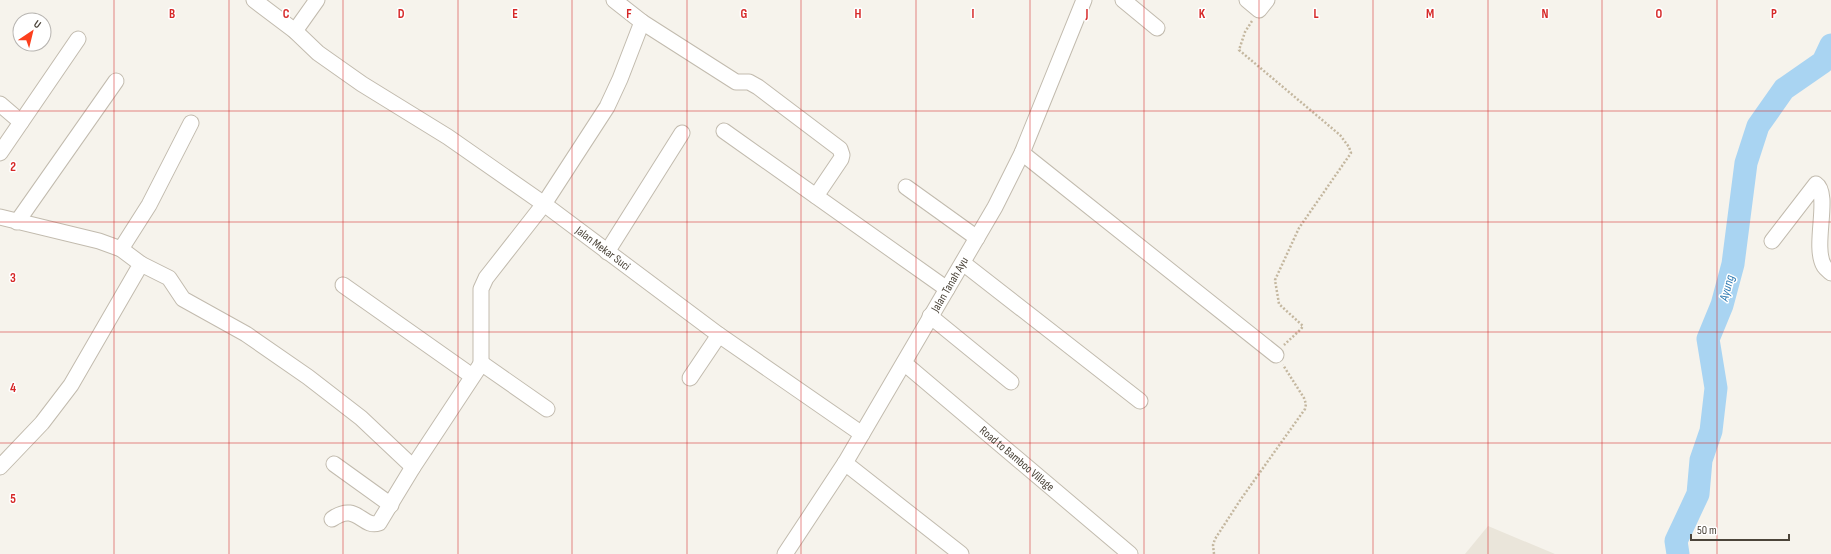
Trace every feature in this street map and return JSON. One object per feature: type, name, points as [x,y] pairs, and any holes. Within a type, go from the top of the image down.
[{"type":"street","name":"Jalan Mekar Suci","points":[[254,0],[295,31],[318,52],[362,84],[448,137],[544,204],[720,335],[862,434]]},
{"type":"street","points":[[295,31],[317,0]]},
{"type":"street","name":"Jalan Tanah Ayu","points":[[785,554],[845,463],[995,207],[1022,153],[1084,0]]},
{"type":"street","points":[[1123,0],[1157,28]]},
{"type":"street","points":[[1247,0],[1263,5]]},
{"type":"street","points":[[619,1],[642,22],[736,82],[749,82],[758,87],[840,148],[842,155],[841,160],[816,196]]},
{"type":"street","points":[[476,370],[481,289],[486,278],[544,204],[607,107],[642,22]]},
{"type":"street","points":[[0,153],[78,39]]},
{"type":"street","points":[[17,222],[116,81]]},
{"type":"street","points":[[0,104],[21,122]]},
{"type":"street","points":[[121,250],[149,205],[191,123]]},
{"type":"street","points":[[724,131],[947,289]]},
{"type":"street","points":[[607,252],[682,133]]},
{"type":"street","points":[[1022,153],[1276,355]]},
{"type":"street","points":[[1772,241],[1816,184],[1825,188],[1831,200],[1829,223],[1823,249],[1823,262],[1824,266],[1831,273]]},
{"type":"street","points":[[906,187],[977,238]]},
{"type":"street","points":[[0,217],[98,241],[121,250],[141,264],[169,278],[179,294],[192,304],[246,334],[308,377],[361,418],[413,467]]},
{"type":"street","points":[[963,263],[1140,401]]},
{"type":"street","points":[[0,467],[42,423],[70,385],[141,264]]},
{"type":"street","points":[[343,285],[476,370]]},
{"type":"street","points":[[930,316],[1011,382]]},
{"type":"street","points":[[690,378],[720,335]]},
{"type":"street","name":"Road to Bamboo Village","points":[[904,363],[1130,554]]},
{"type":"street","points":[[332,519],[344,512],[350,512],[376,524],[381,521],[413,467],[476,370],[484,365],[547,409]]},
{"type":"street","points":[[845,463],[961,554]]},
{"type":"street","points":[[334,464],[391,505]]},
{"type":"path","points":[[1214,554],[1213,545],[1215,539],[1241,499],[1305,409],[1306,404],[1304,398],[1276,355],[1288,341],[1303,328],[1302,324],[1279,304],[1275,280],[1299,228],[1351,153],[1340,136],[1239,50],[1245,32],[1263,5]]},
{"type":"shaded area","points":[[1488,526],[1555,554],[1465,554]]},
{"type":"waterway","name":"Ayung","points":[[1678,554],[1676,541],[1698,494],[1701,460],[1711,431],[1716,388],[1708,339],[1722,305],[1733,264],[1746,163],[1758,126],[1784,89],[1823,62],[1831,45]]}]
